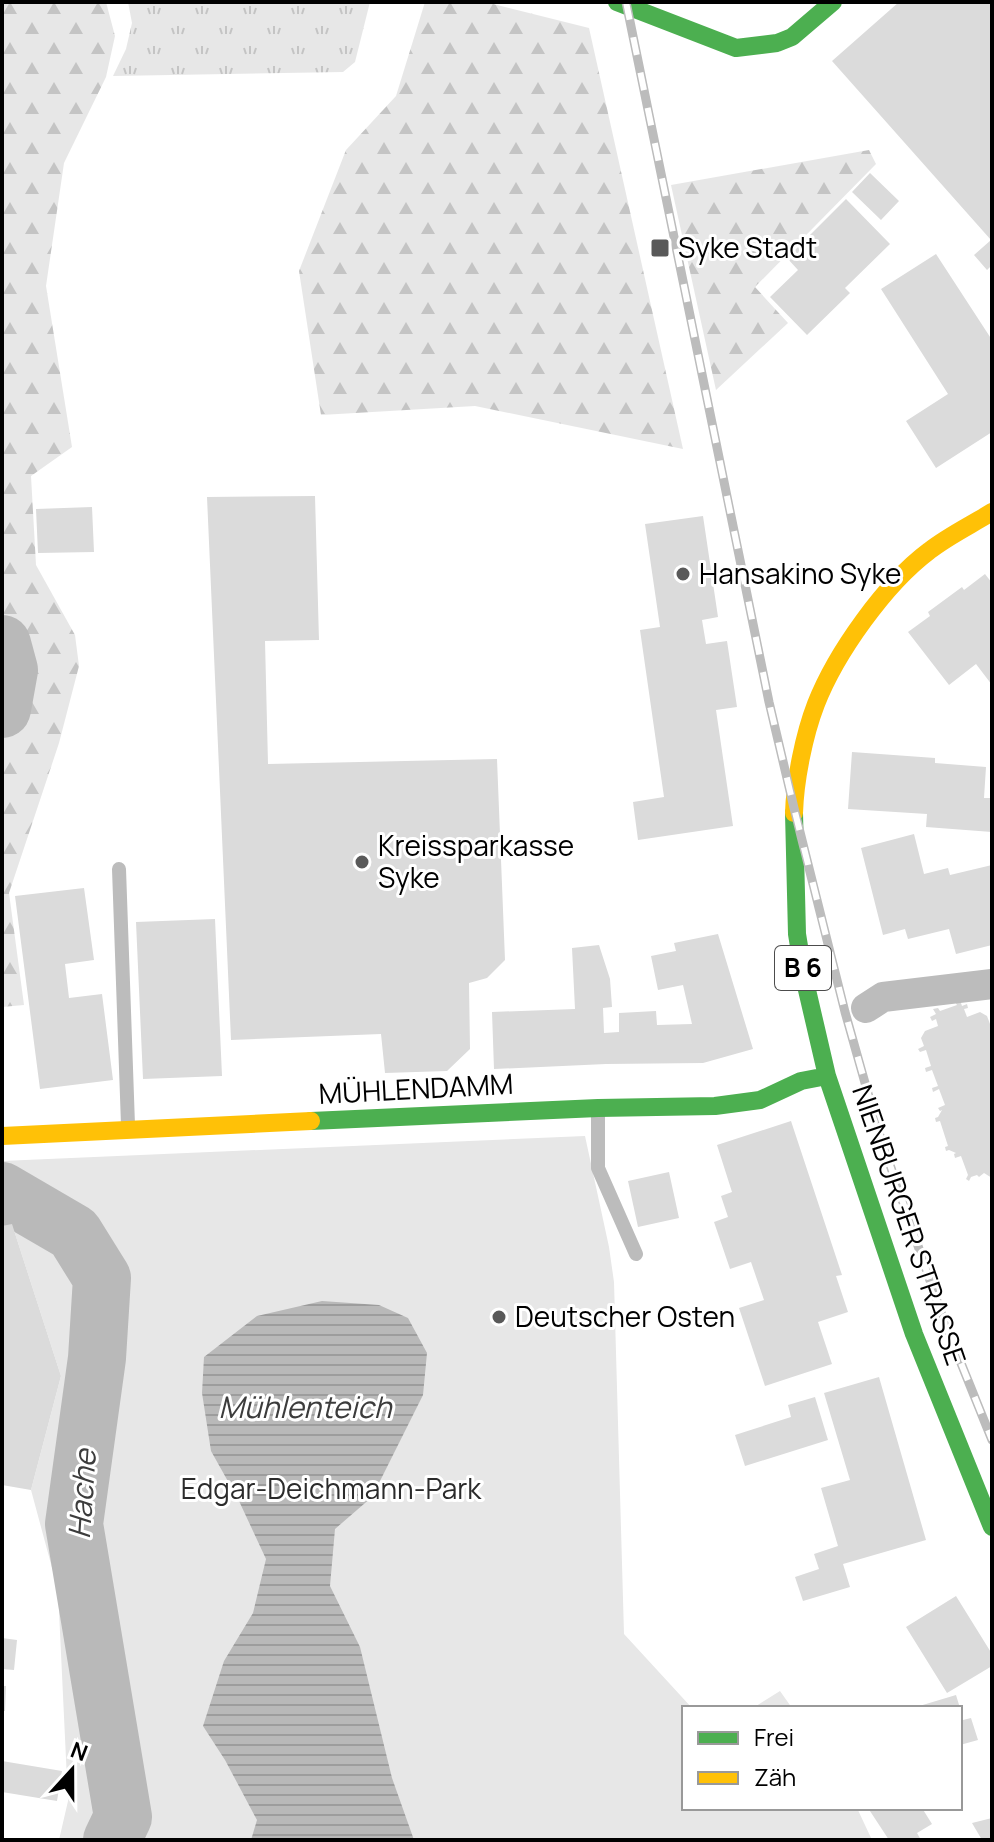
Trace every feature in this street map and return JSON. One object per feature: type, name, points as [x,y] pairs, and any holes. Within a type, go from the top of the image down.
[{"type":"main road","points":[[617,2],[736,48],[777,43],[792,37],[833,2]]},
{"type":"main road","name":"B 6","points":[[827,1076],[797,934],[794,858],[794,808],[802,754],[816,704],[842,652],[887,590],[928,551],[992,512]]},
{"type":"main road","name":"MÜHLENDAMM","points":[[2,1136],[598,1108],[715,1106],[760,1100],[801,1081],[827,1076]]},
{"type":"main road","name":"NIENBURGER STRASSE","points":[[827,1076],[914,1334],[992,1527]]},
{"type":"street","points":[[866,1008],[883,997],[992,984]]},
{"type":"lane","points":[[119,869],[128,1130]]},
{"type":"lane","points":[[598,1108],[598,1168],[636,1254]]},
{"type":"green space","points":[[2,2],[106,2],[115,36],[106,77],[64,163],[46,286],[72,447],[31,476],[36,565],[75,635],[79,666],[59,743],[9,893],[24,1005],[2,1007]]},
{"type":"green space","points":[[128,2],[370,2],[355,62],[343,72],[113,76],[126,49],[132,23]]},
{"type":"green space","points":[[425,2],[485,2],[589,28],[683,449],[475,406],[321,415],[299,271],[346,150],[396,96]]},
{"type":"green space","points":[[869,150],[876,164],[755,287],[788,323],[716,390],[671,185]]},
{"type":"green space","name":"Edgar-Deichmann-Park","points":[[585,1136],[614,1282],[624,1634],[690,1706],[682,1706],[682,1810],[858,1810],[872,1840],[59,1840],[68,1801],[58,1590],[31,1490],[61,1376],[12,1224],[2,1219],[2,1161]]},
{"type":"green space","points":[[780,1691],[791,1706],[756,1706]]},
{"type":"water","name":"Mühlenteich","points":[[322,1301],[379,1305],[408,1318],[427,1353],[423,1395],[372,1497],[335,1529],[330,1586],[360,1647],[392,1778],[414,1840],[251,1840],[257,1820],[203,1726],[224,1661],[253,1613],[266,1559],[211,1451],[202,1393],[204,1357],[257,1316]]},
{"type":"building","points":[[899,2],[992,2],[992,265],[987,270],[974,255],[991,240],[832,61]]},
{"type":"building","points":[[870,173],[899,201],[881,220],[852,192]]},
{"type":"building","points":[[846,199],[890,244],[845,288],[850,293],[807,335],[770,297],[798,270],[787,258]]},
{"type":"building","points":[[936,254],[992,340],[992,432],[936,468],[906,421],[948,394],[881,289]]},
{"type":"building","name":"Kreissparkasse Syke","points":[[315,496],[319,640],[265,641],[268,764],[497,759],[505,960],[487,978],[469,983],[470,1049],[447,1071],[385,1073],[381,1034],[231,1040],[207,497]]},
{"type":"building","points":[[92,507],[94,552],[38,553],[36,509]]},
{"type":"building","points":[[703,516],[718,617],[702,620],[706,644],[727,641],[737,707],[716,710],[733,826],[638,840],[633,802],[664,797],[640,630],[660,627],[645,524]]},
{"type":"building","points":[[985,574],[992,583],[992,685],[976,664],[949,685],[908,632],[930,616],[928,612]]},
{"type":"building","points":[[852,752],[935,758],[935,763],[986,767],[984,798],[992,798],[992,832],[926,827],[927,814],[848,809]]},
{"type":"building","points":[[914,834],[924,874],[948,868],[950,875],[992,865],[992,945],[956,954],[949,929],[908,939],[905,929],[883,935],[861,848]]},
{"type":"building","points":[[84,888],[94,960],[65,964],[69,998],[102,994],[113,1080],[40,1089],[15,896]]},
{"type":"building","points":[[215,919],[222,1076],[143,1079],[136,922]]},
{"type":"building","points":[[718,934],[753,1049],[703,1063],[494,1069],[492,1012],[575,1009],[572,948],[599,945],[610,979],[612,1007],[603,1008],[604,1033],[619,1032],[619,1013],[656,1011],[657,1025],[692,1024],[683,985],[658,990],[651,956],[676,951],[674,943]]},
{"type":"building","points":[[960,1000],[962,1006],[967,1004],[968,1008],[964,1009],[967,1017],[980,1012],[992,1024],[992,1178],[984,1173],[971,1177],[969,1181],[961,1156],[955,1158],[956,1153],[946,1151],[945,1147],[948,1146],[940,1121],[936,1122],[935,1118],[942,1110],[938,1108],[945,1105],[939,1089],[933,1092],[932,1088],[938,1086],[932,1070],[926,1072],[925,1068],[931,1066],[926,1050],[920,1052],[918,1049],[924,1046],[921,1038],[925,1031],[938,1026],[936,1019],[932,1021],[930,1017],[936,1014],[933,1009],[940,1011],[957,1005],[955,1002]]},
{"type":"building","points":[[791,1121],[842,1275],[836,1276],[848,1312],[818,1322],[832,1364],[765,1386],[739,1308],[764,1300],[751,1262],[730,1269],[714,1222],[728,1217],[721,1196],[732,1192],[717,1145]]},
{"type":"building","points":[[669,1172],[679,1218],[638,1227],[628,1181]]},
{"type":"building","points":[[12,1224],[61,1376],[31,1490],[2,1485],[2,1226]]},
{"type":"building","points":[[879,1377],[926,1540],[843,1564],[850,1587],[803,1601],[795,1577],[819,1569],[814,1554],[838,1546],[821,1488],[850,1480],[824,1393]]},
{"type":"building","points":[[815,1397],[828,1440],[745,1466],[735,1435],[791,1417],[788,1405]]},
{"type":"building","points":[[956,1596],[992,1654],[992,1666],[947,1693],[906,1627]]},
{"type":"building","points":[[2,1638],[17,1640],[14,1670],[2,1669]]},
{"type":"building","points":[[2,1686],[6,1686],[5,1711],[2,1711]]},
{"type":"building","points":[[956,1695],[959,1706],[919,1706]]},
{"type":"building","points":[[962,1716],[963,1720],[971,1718],[978,1740],[962,1744]]},
{"type":"building","points":[[2,1761],[62,1771],[57,1801],[2,1792]]},
{"type":"building","points":[[869,1810],[923,1810],[932,1824],[917,1833],[921,1840],[889,1840]]},
{"type":"building","points":[[992,1818],[992,1840],[982,1840],[972,1823]]},
{"type":"waterway","name":"Hache","points":[[2,644],[9,670],[2,709]]},
{"type":"waterway","name":"Hache","points":[[2,1191],[74,1233],[102,1278],[97,1358],[74,1524],[123,1817],[112,1840]]},
{"type":"railway","points":[[626,2],[769,702],[845,1012],[880,1136],[944,1321],[992,1440]]},
{"type":"traffic: fast","points":[[617,2],[736,48],[777,43],[792,37],[833,2]]},
{"type":"traffic: fast","points":[[794,813],[797,934],[827,1076],[914,1334],[992,1527]]},
{"type":"traffic: fast","points":[[311,1121],[715,1106],[760,1100],[801,1081],[827,1076]]},
{"type":"traffic: slow","points":[[794,813],[798,772],[812,716],[825,684],[849,642],[879,600],[912,565],[944,540],[992,512]]},
{"type":"traffic: slow","points":[[2,1136],[311,1121]]},
{"type":"place","name":"Syke Stadt","points":[[660,248]]},
{"type":"place","name":"Hansakino Syke","points":[[683,574]]},
{"type":"place","name":"Kreissparkasse Syke","points":[[362,862]]},
{"type":"place","name":"Deutscher Osten","points":[[499,1317]]}]
